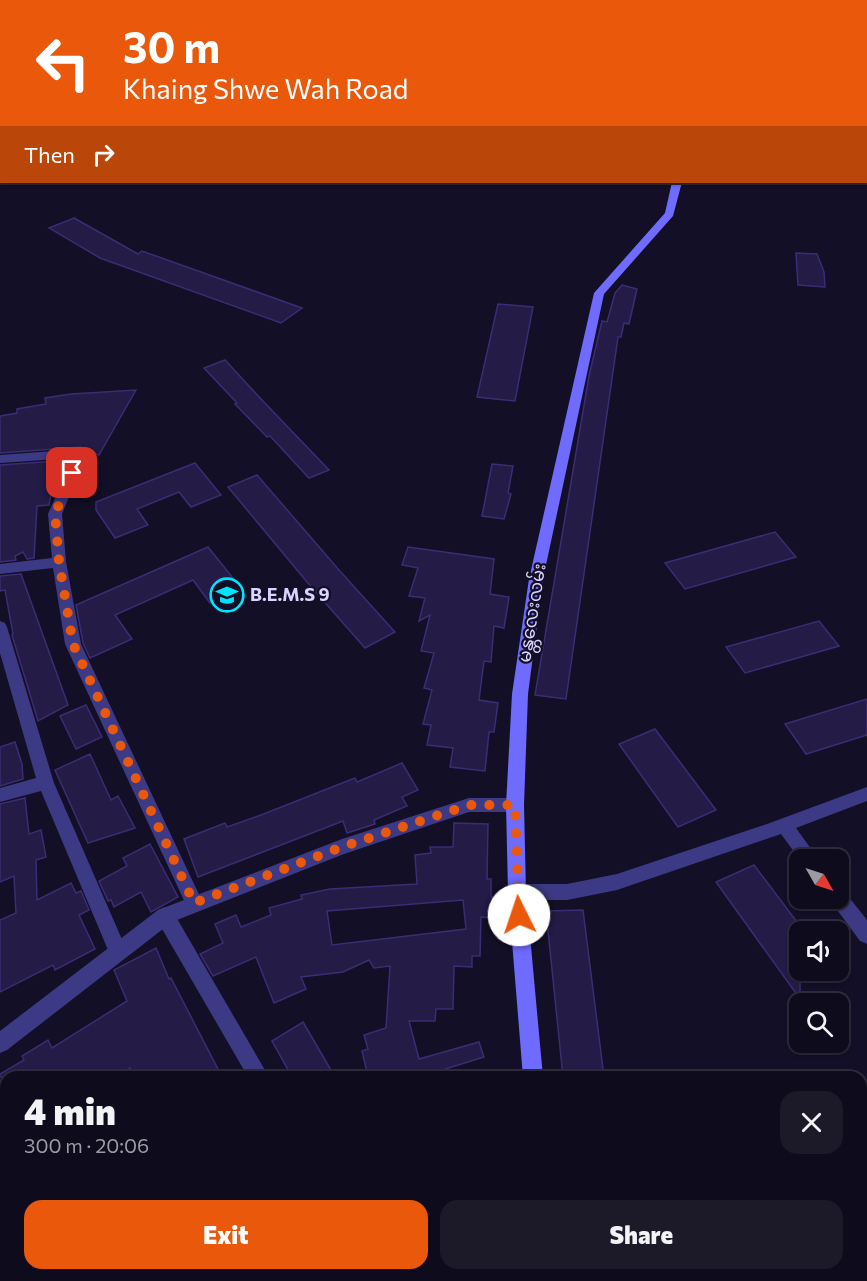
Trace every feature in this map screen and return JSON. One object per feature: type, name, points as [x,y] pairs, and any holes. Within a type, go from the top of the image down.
[{"type":"main road","name":"မန္တလေးလမ်း","points":[[532,1071],[517,892],[515,805],[520,694],[536,579],[599,293],[670,214],[678,183]]},
{"type":"street","points":[[0,459],[81,453],[55,514],[59,562],[73,644],[194,903]]},
{"type":"street","points":[[0,569],[59,562]]},
{"type":"street","points":[[0,627],[46,783],[118,951]]},
{"type":"street","points":[[0,795],[46,783]]},
{"type":"street","points":[[517,892],[567,892],[617,882],[867,794]]},
{"type":"street","points":[[0,1043],[165,916],[342,847],[469,805],[515,805]]},
{"type":"street","points":[[784,825],[802,849]]},
{"type":"street","points":[[847,909],[867,935]]},
{"type":"street","points":[[165,916],[255,1071]]},
{"type":"building","points":[[74,218],[138,254],[142,251],[302,308],[281,323],[100,258],[49,228]]},
{"type":"building","points":[[796,253],[817,254],[824,272],[825,287],[798,285]]},
{"type":"building","points":[[622,285],[637,289],[629,324],[624,323],[621,337],[618,337],[566,699],[535,695],[589,376],[602,321],[607,322],[615,293]]},
{"type":"building","points":[[498,304],[533,307],[515,401],[477,397]]},
{"type":"building","points":[[225,360],[329,470],[309,478],[270,436],[267,437],[235,404],[237,403],[204,368]]},
{"type":"building","points":[[136,390],[99,455],[89,453],[81,447],[0,453],[0,416],[17,413],[17,409],[46,404],[45,398]]},
{"type":"building","points":[[57,461],[49,505],[37,506],[34,558],[27,559],[23,552],[15,556],[16,560],[0,562],[0,465]]},
{"type":"building","points":[[195,463],[221,495],[191,507],[179,492],[137,509],[148,525],[115,538],[96,510],[96,502]]},
{"type":"building","points":[[492,464],[513,466],[508,493],[511,494],[504,519],[482,516]]},
{"type":"building","points":[[257,475],[395,632],[365,648],[228,487]]},
{"type":"building","points":[[775,532],[796,557],[685,589],[665,563]]},
{"type":"building","points":[[208,547],[241,588],[210,603],[193,580],[115,615],[132,639],[90,658],[83,643],[76,605]]},
{"type":"building","points":[[408,547],[494,559],[490,594],[509,597],[504,628],[494,626],[491,662],[484,661],[479,700],[498,703],[494,732],[489,732],[485,771],[450,767],[453,748],[427,745],[431,725],[423,724],[432,690],[424,688],[434,653],[421,651],[430,615],[419,621],[425,598],[409,596],[418,568],[402,565]]},
{"type":"building","points":[[21,574],[68,705],[38,721],[12,635],[5,590],[0,591],[0,576]]},
{"type":"building","points":[[819,621],[839,646],[745,673],[726,647]]},
{"type":"building","points":[[867,699],[867,735],[806,754],[785,724]]},
{"type":"building","points":[[86,705],[102,737],[76,749],[60,716]]},
{"type":"building","points":[[655,729],[716,810],[678,827],[619,744]]},
{"type":"building","points":[[15,742],[22,764],[23,779],[0,786],[0,747]]},
{"type":"building","points":[[90,754],[111,800],[118,796],[135,828],[88,843],[55,770]]},
{"type":"building","points":[[402,763],[418,790],[402,797],[407,806],[374,820],[375,824],[347,833],[343,821],[198,877],[184,839],[225,823],[227,827],[261,815],[355,778],[357,782]]},
{"type":"building","points":[[25,798],[29,834],[41,830],[46,857],[36,860],[37,900],[71,883],[76,893],[81,891],[89,910],[79,915],[95,949],[55,970],[53,965],[0,992],[0,920],[16,913],[14,876],[0,882],[0,804]]},
{"type":"building","points":[[454,823],[488,824],[487,879],[491,879],[491,897],[494,897],[493,918],[481,917],[480,956],[472,956],[472,967],[454,966],[453,1009],[436,1009],[435,1021],[409,1021],[419,1059],[479,1042],[484,1057],[445,1069],[446,1071],[367,1071],[362,1051],[368,1049],[364,1035],[386,1028],[390,966],[374,968],[369,960],[343,972],[301,977],[306,989],[274,1003],[256,957],[213,976],[200,954],[223,943],[215,924],[236,915],[241,927],[271,915],[269,908],[302,899],[301,895],[330,889],[417,884],[415,855],[431,853],[430,847],[453,847]],"holes":[[[463,900],[466,929],[332,945],[327,911]]]},
{"type":"building","points":[[150,844],[178,897],[151,912],[141,892],[114,907],[111,900],[108,901],[99,881],[127,866],[123,858]]},
{"type":"building","points":[[754,865],[796,921],[789,921],[789,981],[800,981],[800,993],[796,993],[716,882]]},
{"type":"building","points":[[583,910],[603,1071],[562,1071],[546,911]]},
{"type":"building","points":[[156,948],[169,979],[171,978],[219,1071],[131,1071],[130,1068],[125,1071],[5,1071],[24,1060],[22,1056],[48,1040],[52,1048],[127,1001],[114,970]]},
{"type":"building","points":[[303,1022],[332,1071],[289,1071],[272,1041]]},
{"type":"place","name":"B.E.M.S 9","points":[[227,595]]},
{"type":"route","points":[[72,473],[55,514],[59,562],[73,644],[194,903],[342,847],[469,805],[515,805],[519,915]]}]
